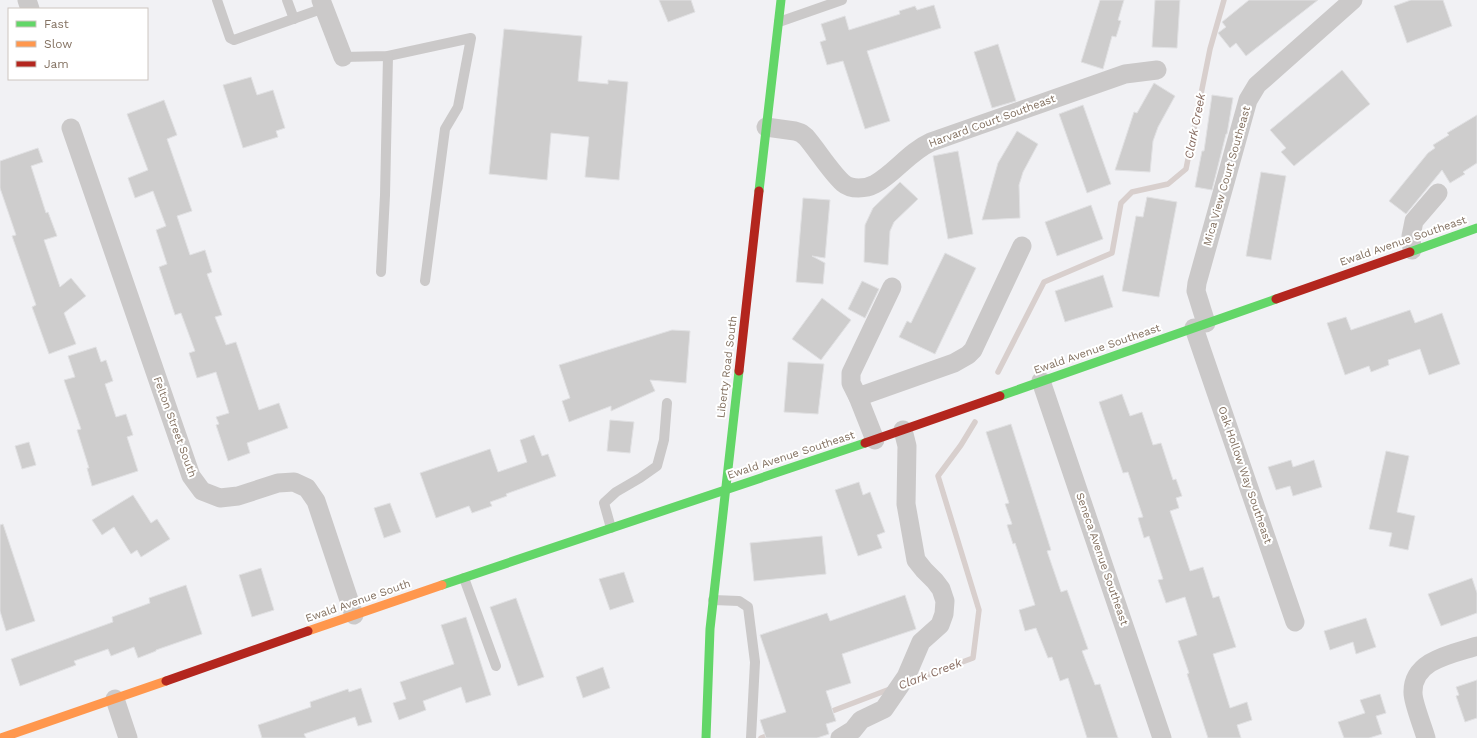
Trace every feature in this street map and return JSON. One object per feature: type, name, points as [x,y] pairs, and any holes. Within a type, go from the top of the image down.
[{"type":"street","name":"Liberty Road South","points":[[706,738],[708,652],[713,600],[781,0]]},
{"type":"street","name":"Mica View Court Southeast","points":[[1200,325],[1196,283],[1248,100],[1258,85],[1353,0]]},
{"type":"street","points":[[323,4],[343,57]]},
{"type":"street","name":"Harvard Court Southeast","points":[[766,127],[801,133],[806,137],[843,183],[853,188],[867,187],[879,182],[916,150],[931,142],[1125,74],[1157,70]]},
{"type":"street","name":"Felton Street South","points":[[70,128],[191,476],[202,491],[220,498],[238,496],[278,483],[294,482],[308,488],[316,501],[354,615]]},
{"type":"street","points":[[1412,250],[1411,236],[1414,221],[1438,193]]},
{"type":"street","name":"Ewald Avenue Southeast","points":[[725,490],[875,440],[1477,228]]},
{"type":"street","points":[[858,397],[954,363],[968,355],[973,350],[1022,246]]},
{"type":"street","points":[[875,440],[851,383],[851,373],[892,287]]},
{"type":"street","name":"Oak Hollow Way Southeast","points":[[1200,325],[1295,622]]},
{"type":"street","name":"Seneca Avenue Southeast","points":[[1041,381],[1162,738]]},
{"type":"street","points":[[840,738],[853,730],[861,720],[884,709],[906,677],[921,642],[940,625],[944,614],[945,601],[941,589],[916,560],[906,504],[907,446],[903,430]]},
{"type":"street","name":"Ewald Avenue South","points":[[1,738],[354,615],[725,490]]},
{"type":"street","points":[[1426,738],[1413,695],[1414,682],[1420,670],[1436,659],[1477,646]]},
{"type":"street","points":[[115,699],[128,738]]},
{"type":"lane","points":[[217,0],[230,38],[234,40],[294,19],[323,4]]},
{"type":"lane","points":[[287,0],[294,19]]},
{"type":"lane","points":[[779,22],[842,0]]},
{"type":"lane","points":[[343,57],[388,56],[471,38],[458,107],[445,129],[425,281]]},
{"type":"lane","points":[[381,272],[388,56]]},
{"type":"lane","points":[[610,528],[604,503],[616,492],[657,466],[664,440],[667,404]]},
{"type":"lane","points":[[464,578],[496,666]]},
{"type":"lane","points":[[713,600],[739,601],[748,607],[754,662],[751,738]]},
{"type":"building","points":[[659,0],[691,0],[695,12],[668,22]]},
{"type":"building","points":[[1100,0],[1124,0],[1118,20],[1121,21],[1116,37],[1112,36],[1103,69],[1081,62]]},
{"type":"building","points":[[1155,0],[1180,0],[1177,48],[1152,47]]},
{"type":"building","points":[[1249,0],[1318,0],[1246,56],[1236,43],[1230,48],[1218,33],[1226,27],[1222,22]]},
{"type":"building","points":[[1411,0],[1443,0],[1452,26],[1407,43],[1394,6]]},
{"type":"building","points":[[934,5],[941,28],[867,51],[890,121],[865,129],[843,61],[827,65],[820,42],[826,40],[821,24],[845,16],[849,30],[900,14],[899,11],[915,6],[917,10]]},
{"type":"building","points":[[504,29],[582,36],[578,81],[608,84],[608,80],[628,82],[619,180],[585,177],[589,137],[551,133],[547,180],[489,174]]},
{"type":"building","points":[[998,44],[1016,101],[992,108],[974,52]]},
{"type":"building","points":[[1342,70],[1370,104],[1294,166],[1281,152],[1286,148],[1270,130]]},
{"type":"building","points":[[251,77],[257,95],[273,90],[285,128],[276,131],[278,137],[243,148],[223,85]]},
{"type":"building","points":[[1154,83],[1175,96],[1158,127],[1153,141],[1150,172],[1115,170],[1134,112],[1137,113]]},
{"type":"building","points":[[1212,95],[1233,98],[1227,134],[1212,190],[1195,187],[1202,151],[1204,151]]},
{"type":"building","points":[[164,100],[177,135],[167,139],[192,211],[177,216],[190,255],[205,250],[212,272],[207,274],[222,315],[215,317],[226,345],[236,342],[259,410],[279,403],[288,428],[247,443],[250,453],[228,461],[216,425],[219,424],[216,417],[229,413],[216,372],[197,378],[189,353],[195,351],[181,313],[175,315],[159,267],[167,264],[156,230],[166,226],[153,191],[135,198],[128,178],[148,170],[127,114]]},
{"type":"building","points":[[1083,105],[1111,184],[1087,193],[1059,114]]},
{"type":"building","points":[[1477,115],[1477,163],[1463,172],[1465,174],[1450,183],[1442,170],[1406,214],[1389,201],[1428,153],[1435,148],[1433,145],[1449,135],[1447,133]]},
{"type":"building","points":[[1017,131],[1038,144],[1023,172],[1019,185],[1020,218],[982,220],[998,163]]},
{"type":"building","points":[[38,148],[43,162],[31,166],[46,213],[48,212],[57,236],[44,240],[60,287],[71,278],[86,296],[64,313],[76,344],[49,354],[32,307],[36,305],[12,236],[16,235],[0,188],[0,161]]},
{"type":"building","points":[[958,151],[973,234],[948,239],[933,156]]},
{"type":"building","points":[[1261,172],[1286,176],[1271,260],[1246,256]]},
{"type":"building","points":[[900,182],[918,199],[894,222],[890,231],[888,265],[864,262],[865,225],[873,208]]},
{"type":"building","points":[[1147,197],[1177,202],[1159,297],[1122,291],[1136,216],[1143,217]]},
{"type":"building","points":[[803,198],[830,200],[825,258],[812,256],[825,263],[823,284],[796,282]]},
{"type":"building","points":[[1091,205],[1103,239],[1057,256],[1045,222]]},
{"type":"building","points":[[945,253],[976,268],[935,354],[899,337],[907,321],[911,323]]},
{"type":"building","points":[[1103,275],[1113,307],[1065,322],[1055,291]]},
{"type":"building","points":[[862,281],[879,289],[865,318],[848,309]]},
{"type":"building","points":[[822,298],[851,320],[821,360],[792,339]]},
{"type":"building","points":[[1410,310],[1415,323],[1442,313],[1460,364],[1429,375],[1420,349],[1388,360],[1389,365],[1371,372],[1369,366],[1345,375],[1327,323],[1346,317],[1351,330]]},
{"type":"building","points":[[672,330],[690,331],[686,383],[650,380],[655,391],[611,411],[611,406],[569,422],[562,401],[570,398],[559,365]]},
{"type":"building","points":[[96,347],[101,362],[106,360],[113,381],[105,384],[116,417],[126,414],[133,435],[127,437],[138,471],[92,486],[87,468],[89,468],[77,430],[81,429],[64,380],[75,377],[68,356]]},
{"type":"building","points":[[788,362],[824,364],[818,414],[784,412]]},
{"type":"building","points":[[1122,394],[1130,416],[1142,412],[1153,445],[1161,443],[1173,480],[1176,479],[1182,496],[1176,498],[1179,508],[1170,511],[1190,571],[1203,567],[1213,598],[1219,596],[1236,647],[1213,654],[1230,708],[1247,702],[1252,720],[1237,725],[1241,738],[1208,738],[1178,641],[1197,635],[1185,597],[1166,603],[1158,580],[1163,579],[1149,536],[1144,538],[1138,518],[1143,517],[1128,472],[1123,473],[1099,402]]},
{"type":"building","points":[[610,420],[634,422],[630,453],[607,451]]},
{"type":"building","points":[[1011,424],[1051,550],[1047,551],[1061,592],[1067,590],[1088,649],[1082,651],[1095,685],[1100,684],[1118,738],[1087,738],[1068,678],[1060,681],[1052,657],[1048,658],[1036,628],[1025,631],[1019,610],[1035,605],[1015,543],[1013,544],[1007,525],[1012,524],[1005,504],[1009,503],[986,432]]},
{"type":"building","points":[[534,435],[542,456],[548,454],[556,476],[506,494],[507,496],[490,502],[492,506],[472,513],[469,506],[436,518],[420,473],[490,449],[498,472],[527,462],[520,440]]},
{"type":"building","points":[[29,442],[36,465],[22,469],[15,446]]},
{"type":"building","points":[[1386,451],[1409,456],[1397,512],[1415,516],[1408,550],[1389,546],[1392,533],[1369,529]]},
{"type":"building","points":[[1291,460],[1293,467],[1314,460],[1322,487],[1293,496],[1290,486],[1276,490],[1268,467]]},
{"type":"building","points":[[859,482],[863,495],[870,492],[885,532],[877,535],[882,548],[858,556],[835,490]]},
{"type":"building","points":[[133,495],[151,523],[157,519],[170,539],[141,557],[137,550],[131,554],[114,527],[102,535],[92,520]]},
{"type":"building","points":[[390,503],[401,532],[384,538],[374,508]]},
{"type":"building","points":[[3,524],[35,621],[6,631],[0,611],[0,525]]},
{"type":"building","points":[[822,536],[826,574],[754,581],[750,543]]},
{"type":"building","points":[[261,568],[274,610],[252,617],[239,575]]},
{"type":"building","points":[[624,572],[634,602],[610,610],[599,579]]},
{"type":"building","points":[[1472,578],[1477,593],[1477,613],[1441,626],[1428,594]]},
{"type":"building","points":[[186,585],[202,634],[138,658],[134,647],[111,656],[108,649],[74,661],[76,665],[20,686],[11,659],[113,622],[112,617],[150,603],[149,598]]},
{"type":"building","points":[[905,595],[916,629],[842,654],[851,683],[826,691],[836,721],[826,724],[829,734],[817,738],[766,738],[760,720],[786,712],[760,635],[827,613],[830,621]]},
{"type":"building","points":[[516,598],[544,677],[518,686],[490,607]]},
{"type":"building","points":[[466,617],[491,695],[466,703],[461,687],[423,701],[426,710],[399,720],[393,703],[406,699],[400,682],[454,664],[441,625]]},
{"type":"building","points":[[1366,618],[1376,647],[1356,654],[1353,642],[1330,650],[1324,631]]},
{"type":"building","points":[[603,667],[610,688],[583,698],[576,677]]},
{"type":"building","points":[[1477,680],[1477,718],[1465,722],[1456,696],[1459,695],[1456,687]]},
{"type":"building","points":[[361,688],[372,722],[358,726],[355,717],[304,734],[306,738],[262,738],[258,725],[311,707],[310,702],[348,689],[349,692]]},
{"type":"building","points":[[1380,694],[1386,713],[1376,716],[1382,734],[1369,738],[1344,738],[1338,722],[1365,713],[1360,700]]},
{"type":"waterway","name":"Clark Creek","points":[[998,372],[1044,282],[1112,253],[1121,203],[1132,192],[1168,184],[1186,169],[1210,49],[1224,0]]},
{"type":"waterway","name":"Clark Creek","points":[[909,682],[973,658],[979,610],[938,476],[961,445],[975,422]]},
{"type":"waterway","name":"Clark Creek","points":[[827,713],[890,689]]},
{"type":"waterway","name":"Clark Creek","points":[[761,738],[772,734]]},
{"type":"traffic: fast","points":[[759,191],[781,0]]},
{"type":"traffic: fast","points":[[1410,252],[1477,228]]},
{"type":"traffic: fast","points":[[1000,396],[1276,299]]},
{"type":"traffic: fast","points":[[706,738],[710,629],[739,371]]},
{"type":"traffic: fast","points":[[442,585],[865,443]]},
{"type":"traffic: slow","points":[[308,631],[442,585]]},
{"type":"traffic: slow","points":[[1,738],[166,681]]},
{"type":"traffic: jam","points":[[739,371],[759,191]]},
{"type":"traffic: jam","points":[[1276,299],[1410,252]]},
{"type":"traffic: jam","points":[[865,443],[1000,396]]},
{"type":"traffic: jam","points":[[166,681],[308,631]]}]
